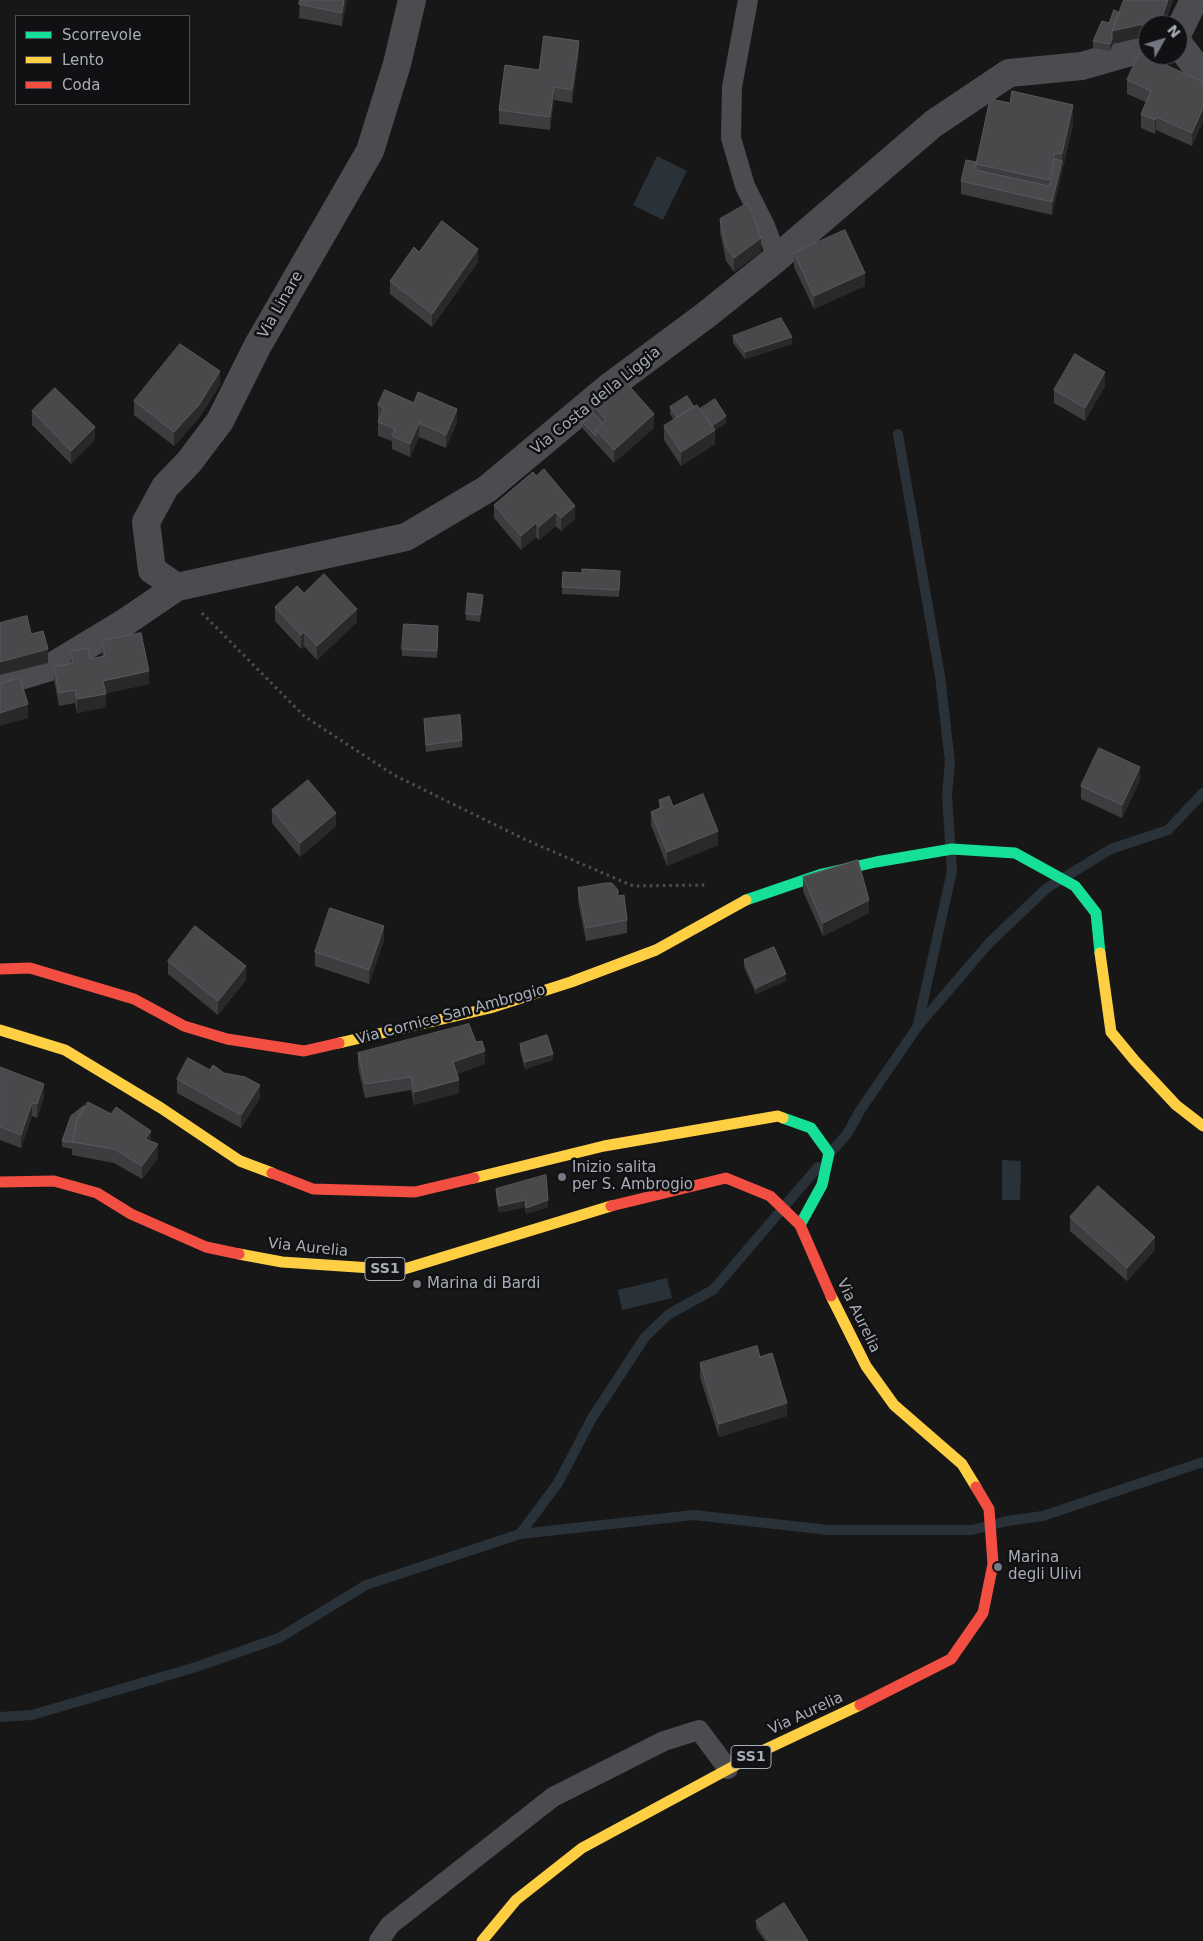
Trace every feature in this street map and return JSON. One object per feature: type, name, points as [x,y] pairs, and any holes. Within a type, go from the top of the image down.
[{"type":"street","name":"Via Linare","points":[[177,587],[152,570],[146,522],[165,487],[189,462],[220,421],[258,345],[370,151],[397,64],[412,0]]},
{"type":"street","points":[[1187,15],[1194,0]]},
{"type":"street","name":"Via Costa della Liggia","points":[[0,682],[53,666],[124,624],[177,587],[406,537],[487,489],[609,387],[706,315],[777,258],[933,124],[1009,73],[1082,66],[1138,50]]},
{"type":"street","points":[[1188,56],[1203,76]]},
{"type":"street","name":"Via Cornice San Ambrogio","points":[[0,969],[30,968],[134,999],[184,1026],[228,1039],[304,1051],[490,1008],[572,982],[656,950],[745,900],[822,874],[876,862],[952,849],[1015,853],[1075,886],[1096,913],[1102,974],[1111,1032],[1135,1062],[1176,1105],[1203,1126]]},
{"type":"street","points":[[0,1030],[65,1050],[161,1108],[240,1161],[313,1188],[415,1192],[604,1146],[778,1116],[810,1128],[829,1153],[822,1185],[800,1224]]},
{"type":"street","name":"Via Aurelia","points":[[0,1182],[54,1182],[98,1193],[131,1214],[206,1247],[282,1262],[401,1270],[607,1207],[726,1178],[770,1196],[800,1224],[838,1313],[866,1366],[894,1405],[962,1464],[989,1509],[993,1564],[983,1613],[951,1658],[908,1682],[760,1752],[582,1848],[516,1900],[482,1941]]},
{"type":"lane","points":[[748,0],[732,87],[731,138],[745,186],[765,226],[777,258]]},
{"type":"lane","points":[[379,1941],[390,1924],[553,1797],[664,1741],[698,1730],[728,1769]]},
{"type":"path","points":[[177,587],[304,716],[394,775],[524,839],[633,886],[711,885]]},
{"type":"shaded area","points":[[657,156],[687,171],[663,220],[633,205]]},
{"type":"shaded area","points":[[1002,1160],[1021,1161],[1020,1200],[1002,1200]]},
{"type":"shaded area","points":[[667,1278],[672,1298],[622,1310],[618,1290]]},
{"type":"building","points":[[300,0],[344,0],[342,13],[299,4]]},
{"type":"building","points":[[1124,0],[1168,0],[1163,15],[1138,15],[1138,25],[1112,31]]},
{"type":"building","points":[[1114,10],[1120,13],[1112,31],[1110,44],[1093,41],[1102,21],[1109,23]]},
{"type":"building","points":[[544,36],[579,41],[572,90],[554,87],[550,117],[499,110],[505,65],[539,70]]},
{"type":"building","points":[[1138,57],[1138,65],[1166,65],[1203,82],[1203,108],[1192,133],[1156,117],[1155,120],[1141,114],[1151,91],[1127,80]]},
{"type":"building","points":[[1012,91],[1073,105],[1062,154],[1055,153],[1049,180],[976,164],[990,99],[1010,103]]},
{"type":"building","points":[[1055,159],[1062,161],[1052,202],[961,181],[966,160],[976,162],[976,170],[1049,186]]},
{"type":"building","points":[[748,203],[761,238],[734,258],[726,247],[720,219]]},
{"type":"building","points":[[442,221],[478,249],[432,314],[390,281],[414,247],[419,252]]},
{"type":"building","points":[[845,230],[865,273],[814,296],[794,253]]},
{"type":"building","points":[[781,318],[792,337],[745,352],[733,336]]},
{"type":"building","points":[[180,344],[220,371],[199,405],[174,432],[134,401]]},
{"type":"building","points":[[1075,354],[1105,372],[1085,408],[1054,390]]},
{"type":"building","points":[[624,380],[654,414],[614,450],[596,430],[606,420],[594,407]]},
{"type":"building","points":[[55,388],[95,427],[71,451],[32,411]]},
{"type":"building","points":[[385,390],[414,403],[418,392],[457,409],[446,435],[419,423],[410,444],[392,436],[395,429],[378,422],[384,408],[378,405]]},
{"type":"building","points":[[687,396],[694,407],[677,417],[670,407]]},
{"type":"building","points":[[715,399],[726,416],[712,426],[700,409]]},
{"type":"building","points":[[697,405],[715,430],[681,452],[664,426]]},
{"type":"building","points":[[594,413],[603,423],[596,430],[596,436],[583,423]]},
{"type":"building","points":[[544,469],[575,506],[561,518],[556,512],[539,527],[536,523],[521,536],[494,505],[533,472],[536,476]]},
{"type":"building","points":[[582,569],[620,571],[619,590],[562,587],[563,572],[582,573]]},
{"type":"building","points":[[324,574],[357,609],[317,646],[304,632],[301,635],[275,607],[297,586],[304,593]]},
{"type":"building","points":[[468,593],[483,595],[480,615],[466,614]]},
{"type":"building","points":[[27,616],[31,634],[43,631],[48,649],[0,662],[0,623]]},
{"type":"building","points":[[404,624],[438,626],[437,651],[402,649]]},
{"type":"building","points":[[141,633],[149,671],[103,681],[106,694],[77,699],[75,690],[59,693],[54,667],[73,663],[70,651],[88,648],[90,659],[105,656],[102,641]]},
{"type":"building","points":[[20,678],[28,704],[0,713],[0,684]]},
{"type":"building","points":[[460,715],[462,740],[426,745],[424,719]]},
{"type":"building","points":[[1099,748],[1140,767],[1122,805],[1081,786]]},
{"type":"building","points":[[308,780],[336,813],[300,843],[272,810]]},
{"type":"building","points":[[703,794],[718,831],[667,852],[651,812],[662,807],[659,800],[669,796],[673,806]]},
{"type":"building","points":[[858,860],[869,900],[823,923],[803,877]]},
{"type":"building","points":[[612,883],[618,890],[618,896],[624,895],[627,920],[586,928],[578,888]]},
{"type":"building","points":[[330,908],[384,926],[369,970],[315,952]]},
{"type":"building","points":[[195,926],[246,966],[218,1001],[168,961]]},
{"type":"building","points":[[774,947],[786,974],[756,988],[744,960]]},
{"type":"building","points":[[469,1024],[476,1042],[482,1041],[485,1051],[453,1062],[459,1080],[414,1092],[411,1077],[365,1084],[358,1053]]},
{"type":"building","points":[[547,1035],[553,1054],[525,1062],[520,1044]]},
{"type":"building","points":[[188,1058],[210,1070],[213,1065],[224,1073],[245,1077],[260,1085],[241,1115],[177,1079]]},
{"type":"building","points":[[0,1067],[44,1084],[37,1104],[32,1103],[21,1135],[0,1127]]},
{"type":"building","points":[[88,1102],[111,1114],[116,1107],[151,1131],[145,1139],[158,1144],[142,1166],[114,1149],[72,1142],[78,1117]]},
{"type":"building","points":[[84,1106],[78,1117],[72,1142],[62,1141],[71,1116]]},
{"type":"building","points":[[546,1175],[548,1200],[526,1208],[525,1200],[499,1206],[496,1189]]},
{"type":"building","points":[[1098,1186],[1155,1237],[1127,1268],[1070,1217]]},
{"type":"building","points":[[757,1346],[760,1357],[772,1353],[787,1403],[719,1424],[700,1363]]},
{"type":"building","points":[[784,1903],[808,1941],[769,1941],[756,1921]]},
{"type":"waterway","points":[[898,434],[940,676],[950,762],[947,795],[952,871],[918,1024]]},
{"type":"waterway","points":[[831,1152],[847,1134],[861,1109],[918,1026],[989,943],[1047,888],[1111,849],[1168,830],[1203,793]]},
{"type":"waterway","points":[[0,1717],[32,1715],[196,1667],[279,1638],[366,1585],[520,1534],[558,1483],[592,1418],[645,1337],[669,1314],[713,1290],[818,1167]]},
{"type":"waterway","points":[[520,1534],[694,1515],[829,1530],[972,1530],[1007,1521],[1043,1516],[1203,1462]]},
{"type":"traffic: fast","points":[[746,900],[822,874],[876,862],[952,849],[1015,853],[1075,886],[1096,913],[1100,953]]},
{"type":"traffic: fast","points":[[783,1118],[811,1128],[829,1153],[822,1185],[800,1225]]},
{"type":"traffic: slow","points":[[339,1043],[490,1008],[571,982],[656,950],[746,900]]},
{"type":"traffic: slow","points":[[1100,953],[1111,1032],[1176,1105],[1203,1126]]},
{"type":"traffic: slow","points":[[0,1030],[65,1050],[161,1108],[240,1161],[272,1173]]},
{"type":"traffic: slow","points":[[474,1178],[604,1146],[778,1116],[783,1118]]},
{"type":"traffic: slow","points":[[239,1254],[282,1262],[401,1270],[611,1206]]},
{"type":"traffic: slow","points":[[831,1296],[866,1366],[894,1405],[962,1464],[976,1487]]},
{"type":"traffic: slow","points":[[482,1941],[516,1900],[582,1848],[760,1752],[860,1705]]},
{"type":"traffic: jam","points":[[0,969],[30,968],[134,999],[184,1026],[227,1039],[304,1051],[339,1043]]},
{"type":"traffic: jam","points":[[272,1173],[313,1189],[415,1192],[474,1178]]},
{"type":"traffic: jam","points":[[611,1206],[726,1178],[770,1196],[800,1225],[831,1296]]},
{"type":"traffic: jam","points":[[0,1182],[54,1181],[97,1193],[131,1214],[206,1247],[239,1254]]},
{"type":"traffic: jam","points":[[860,1705],[951,1659],[983,1613],[993,1564],[989,1509],[976,1487]]},
{"type":"place","name":"Inizio salita per S. Ambrogio","points":[[562,1177]]},
{"type":"place","name":"Marina di Bardi","points":[[417,1284]]},
{"type":"place","name":"Marina degli Ulivi","points":[[998,1567]]}]
